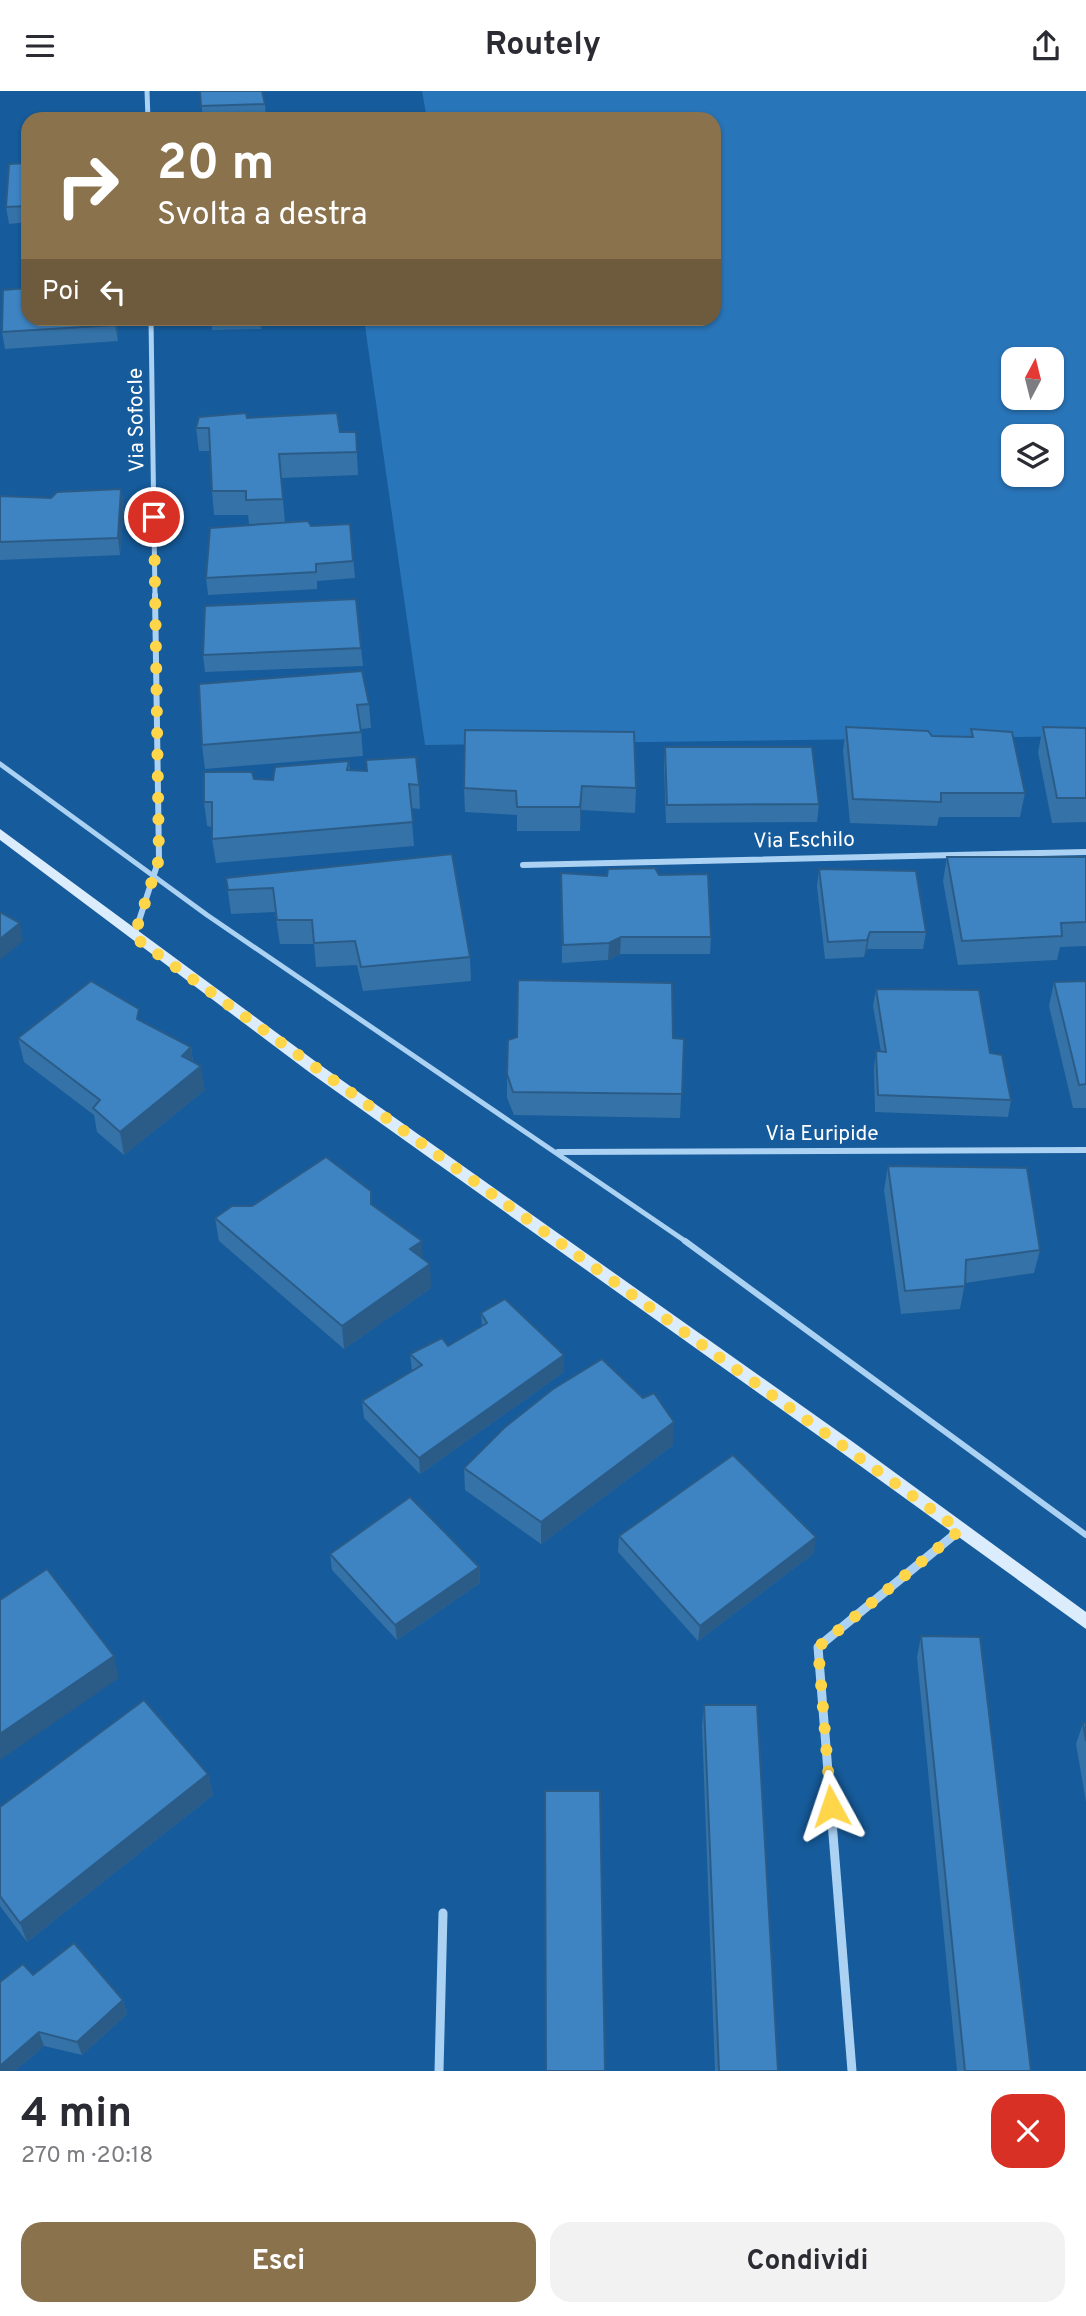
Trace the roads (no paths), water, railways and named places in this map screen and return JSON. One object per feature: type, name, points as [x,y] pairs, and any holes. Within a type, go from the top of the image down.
[{"type":"street","points":[[147,91],[148,112]]},
{"type":"street","name":"Via Sofocle","points":[[134,937],[159,859],[151,326]]},
{"type":"street","points":[[0,833],[134,937],[1086,1622]]},
{"type":"street","name":"Via Eschilo","points":[[523,865],[1086,852]]},
{"type":"street","name":"Via Euripide","points":[[558,1152],[1086,1150]]},
{"type":"street","points":[[852,2071],[818,1647],[960,1530]]},
{"type":"street","points":[[439,2071],[443,1913]]},
{"type":"lane","points":[[0,764],[284,970],[558,1152],[776,1304],[1086,1535]]}]
